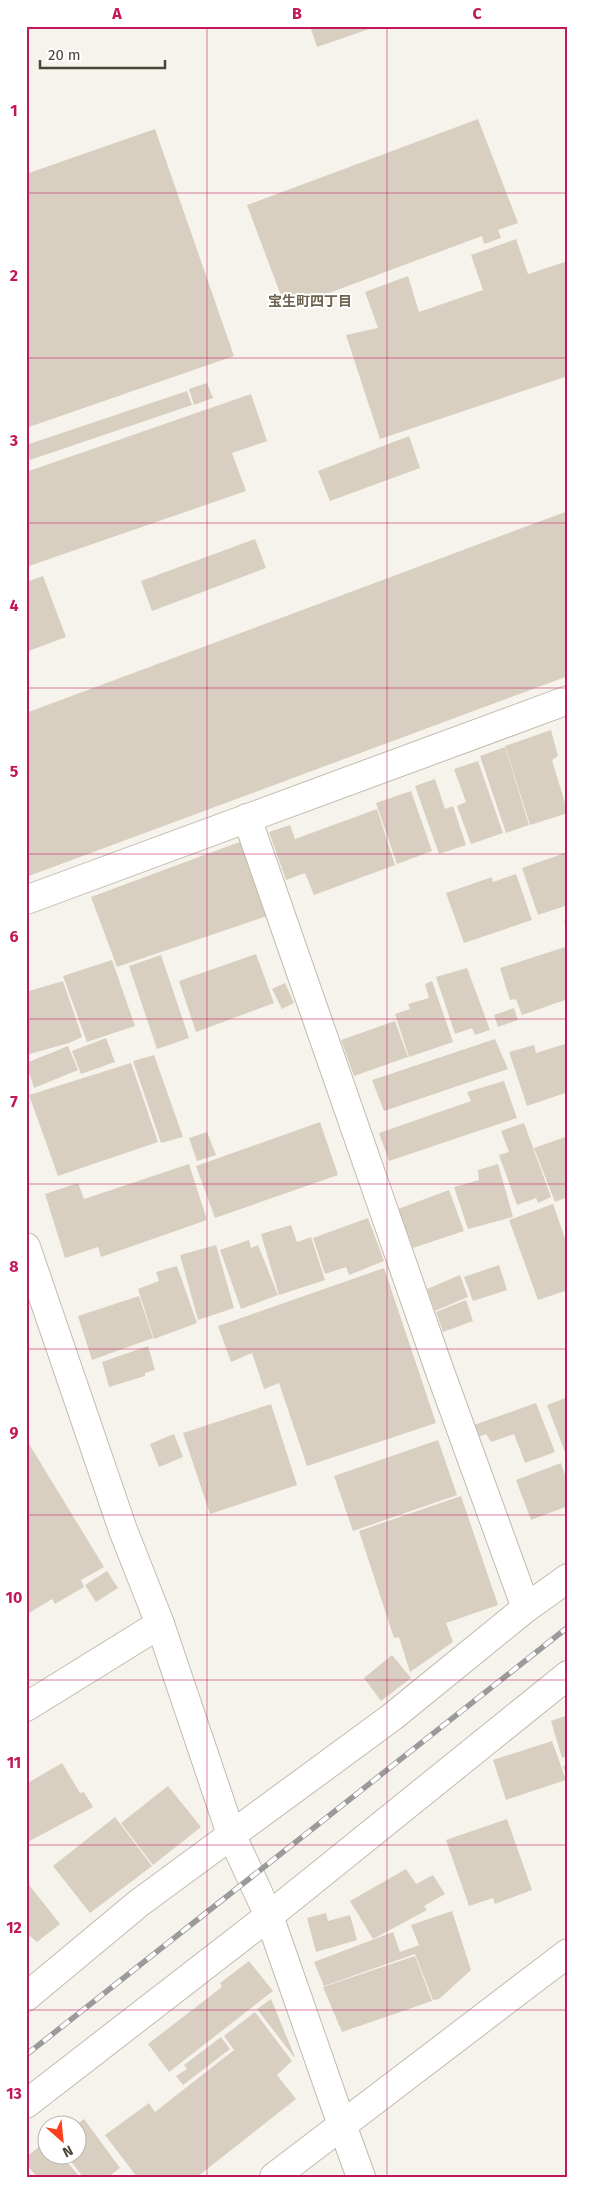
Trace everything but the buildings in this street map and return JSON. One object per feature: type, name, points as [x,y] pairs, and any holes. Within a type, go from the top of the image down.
[{"type":"street","points":[[26,900],[246,818],[565,709]]},
{"type":"street","points":[[246,818],[438,1366],[526,1608]]},
{"type":"street","points":[[26,1247],[34,1297],[160,1624],[231,1834],[269,1916],[361,2177]]},
{"type":"street","points":[[26,1997],[138,1903],[392,1717],[526,1608],[568,1578]]},
{"type":"street","points":[[26,1707],[160,1624]]},
{"type":"street","points":[[26,2104],[269,1916],[568,1675]]},
{"type":"street","points":[[274,2177],[568,1953]]},
{"type":"railway","points":[[26,2055],[568,1627]]},
{"type":"district","name":"宝生町四丁目","points":[[310,301]]}]
